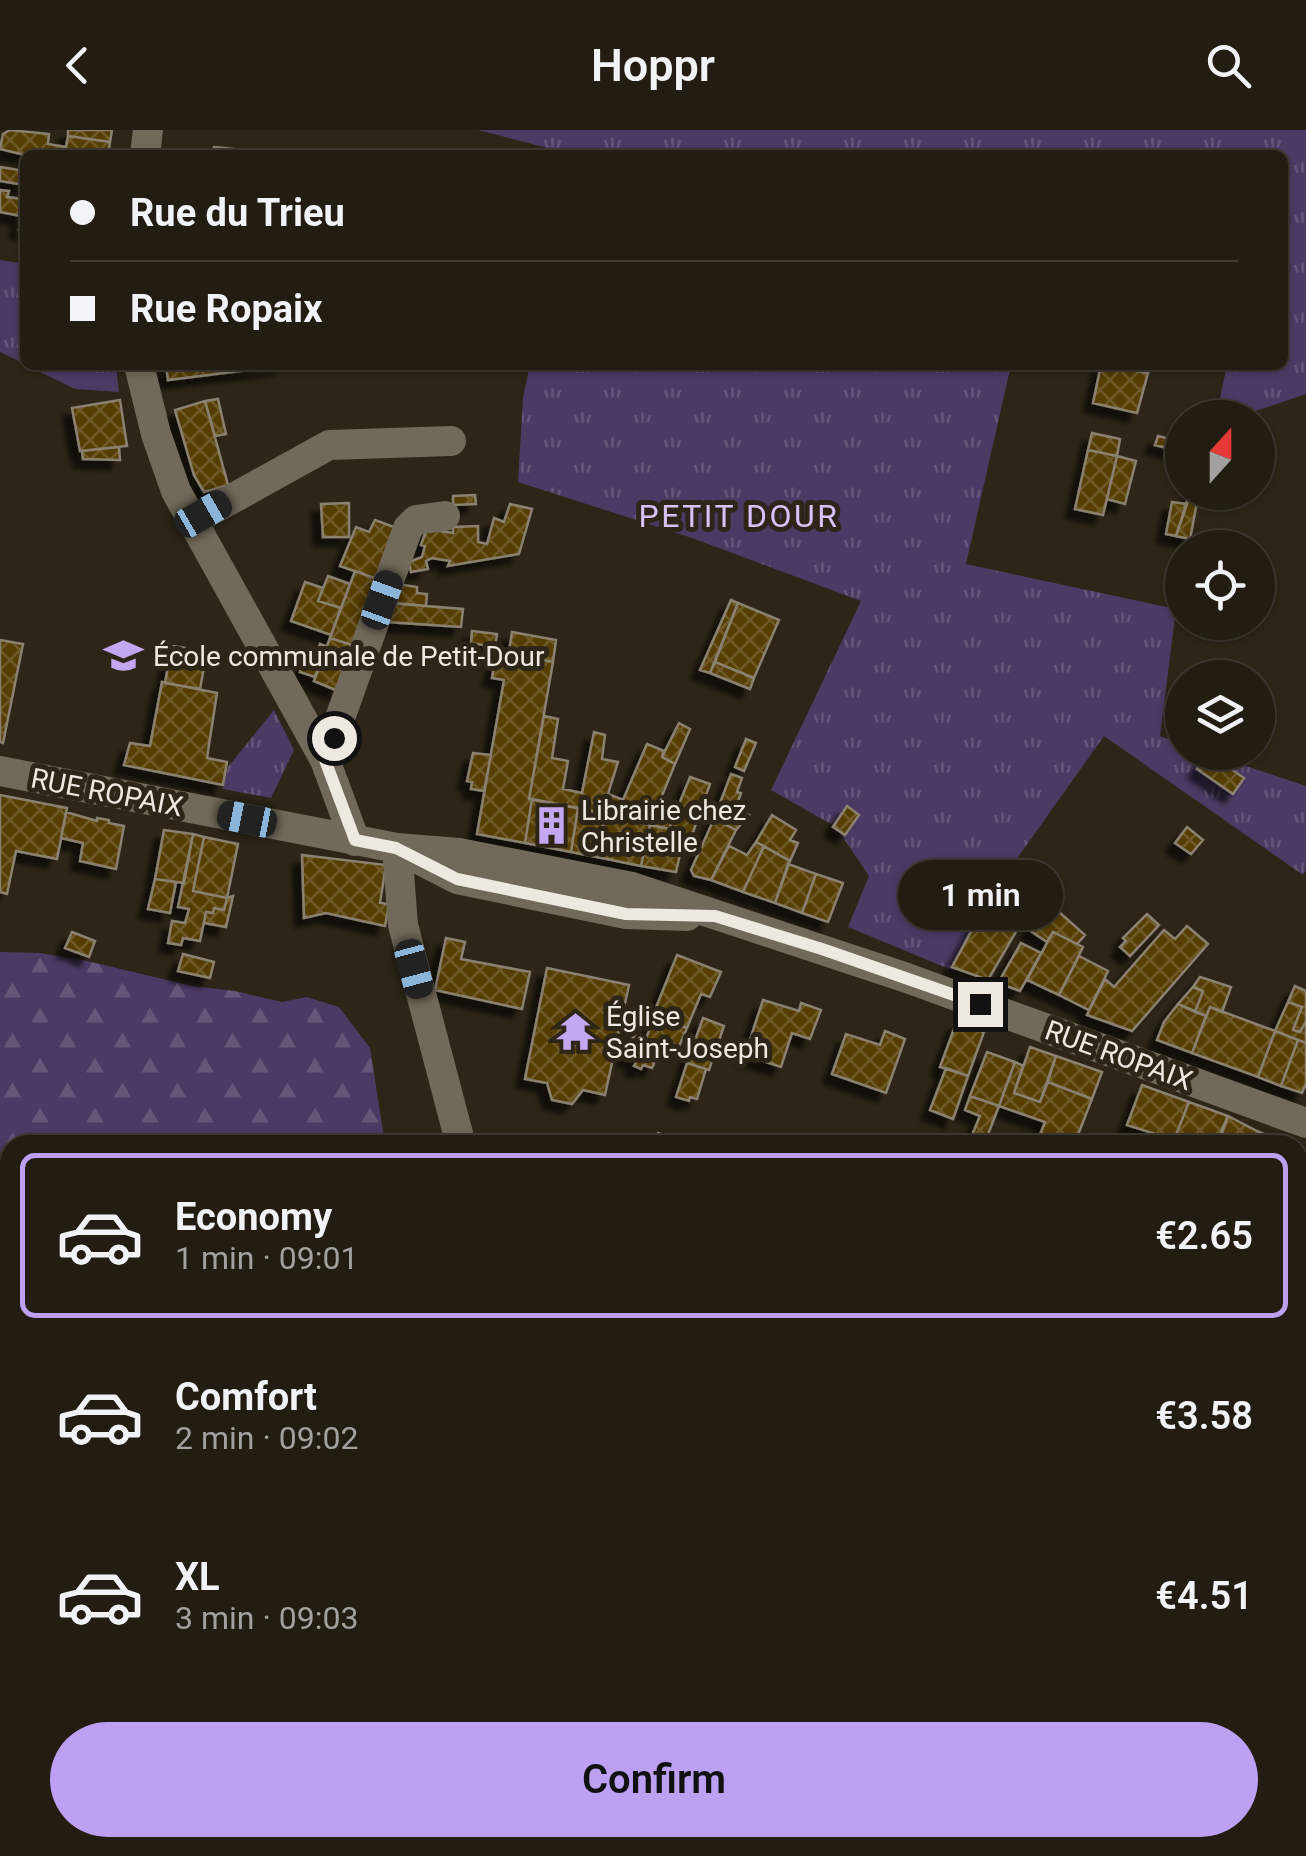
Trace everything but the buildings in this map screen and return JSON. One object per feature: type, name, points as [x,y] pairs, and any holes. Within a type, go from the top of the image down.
[{"type":"street","points":[[141,370],[156,434],[176,491],[325,760],[355,840]]},
{"type":"street","points":[[192,521],[329,445],[451,441]]},
{"type":"street","points":[[325,760],[408,528],[416,520],[446,516]]},
{"type":"street","name":"RUE ROPAIX","points":[[0,771],[396,848],[459,853],[632,887],[908,978],[1306,1123]]},
{"type":"street","points":[[396,848],[403,925],[457,1135]]},
{"type":"green space","points":[[478,130],[1306,130],[1306,394],[1275,404],[1275,400],[1220,400],[1226,370],[1288,370],[1288,150],[555,150]]},
{"type":"green space","points":[[0,260],[20,263],[20,362],[0,352]]},
{"type":"green space","points":[[36,370],[117,370],[119,392],[75,389]]},
{"type":"green space","points":[[529,370],[1010,370],[966,564],[1165,607],[1165,640],[1172,640],[1170,660],[1165,660],[1160,736],[1165,738],[1165,770],[1258,770],[1306,786],[1306,869],[1303,875],[1104,736],[994,891],[954,971],[848,927],[869,876],[836,827],[771,790],[861,601],[692,538],[518,482],[523,398]]},
{"type":"green space","points":[[274,710],[294,750],[271,798],[223,789],[228,767]]},
{"type":"green space","points":[[0,952],[40,953],[192,986],[282,1002],[307,997],[339,1007],[370,1048],[384,1135],[0,1135]]},
{"type":"place","name":"École communale de Petit-Dour","points":[[123,656]]},
{"type":"place","name":"Librairie chez Christelle","points":[[551,826]]},
{"type":"place","name":"Église Saint-Joseph","points":[[576,1032]]},
{"type":"district","name":"PETIT DOUR","points":[[739,516]]},
{"type":"route","points":[[334,738],[325,760],[355,840],[396,848],[457,879],[626,914],[715,916],[980,1004]]}]
